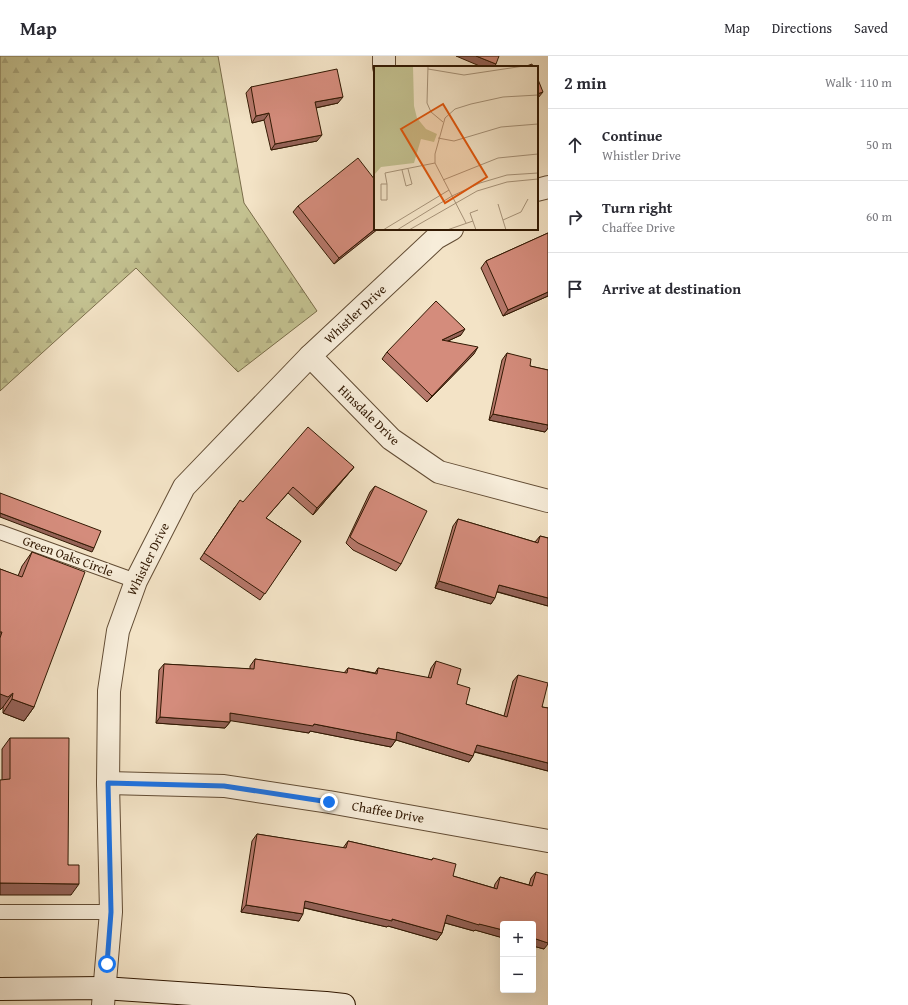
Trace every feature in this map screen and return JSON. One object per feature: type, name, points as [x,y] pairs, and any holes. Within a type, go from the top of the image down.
[{"type":"street","points":[[538,190],[548,187]]},
{"type":"street","name":"Whistler Drive","points":[[103,997],[111,912],[108,783],[109,691],[118,631],[136,580],[184,487],[310,356],[436,238],[449,230]]},
{"type":"street","name":"Hinsdale Drive","points":[[310,356],[391,439],[439,472],[548,500]]},
{"type":"street","name":"Chaffee Drive","points":[[108,783],[224,786],[329,802],[548,841]]},
{"type":"street","points":[[0,989],[103,997],[326,1002],[344,1005]]},
{"type":"lane","name":"Green Oaks Circle","points":[[0,532],[136,580]]},
{"type":"lane","points":[[0,912],[111,912]]},
{"type":"green space","points":[[0,56],[218,56],[244,203],[317,311],[238,372],[136,268],[0,391]]},
{"type":"building","points":[[476,56],[499,56],[496,64]]},
{"type":"building","points":[[337,69],[343,97],[315,102],[322,135],[275,144],[269,113],[256,116],[251,87]]},
{"type":"building","points":[[538,80],[543,92],[538,94]]},
{"type":"building","points":[[358,158],[374,179],[374,230],[339,258],[298,206]]},
{"type":"building","points":[[548,233],[548,292],[508,310],[486,261]]},
{"type":"building","points":[[436,301],[465,329],[442,340],[478,347],[432,396],[387,352]]},
{"type":"building","points":[[507,353],[531,359],[530,366],[548,370],[548,425],[493,414]]},
{"type":"building","points":[[308,427],[354,467],[317,508],[293,487],[266,518],[301,541],[265,594],[204,553],[240,500],[243,502]]},
{"type":"building","points":[[375,486],[427,511],[401,564],[358,543],[350,537]]},
{"type":"building","points":[[0,493],[101,531],[94,548],[0,513]]},
{"type":"building","points":[[458,519],[538,543],[540,536],[548,538],[548,598],[499,585],[495,598],[439,581]]},
{"type":"building","points":[[32,552],[85,572],[34,707],[12,699],[13,693],[8,697],[0,694],[0,638],[2,632],[0,632],[0,569],[22,577]]},
{"type":"building","points":[[255,659],[347,673],[348,668],[377,674],[378,668],[431,678],[436,661],[461,669],[457,684],[470,688],[466,704],[507,717],[518,675],[548,683],[542,707],[548,708],[548,763],[477,745],[473,756],[397,732],[396,740],[314,724],[313,726],[230,713],[230,722],[160,717],[164,664],[254,669]]},
{"type":"building","points":[[10,738],[69,738],[68,865],[79,865],[79,884],[0,883],[0,780],[10,779]]},
{"type":"building","points":[[257,834],[346,848],[348,841],[456,864],[453,876],[497,889],[500,877],[532,886],[536,872],[548,875],[548,943],[536,939],[536,921],[500,921],[500,929],[479,925],[447,915],[442,933],[392,919],[392,921],[305,901],[303,914],[246,905]]},
{"type":"route","points":[[107,964],[111,912],[108,783],[224,786],[329,802]]}]
